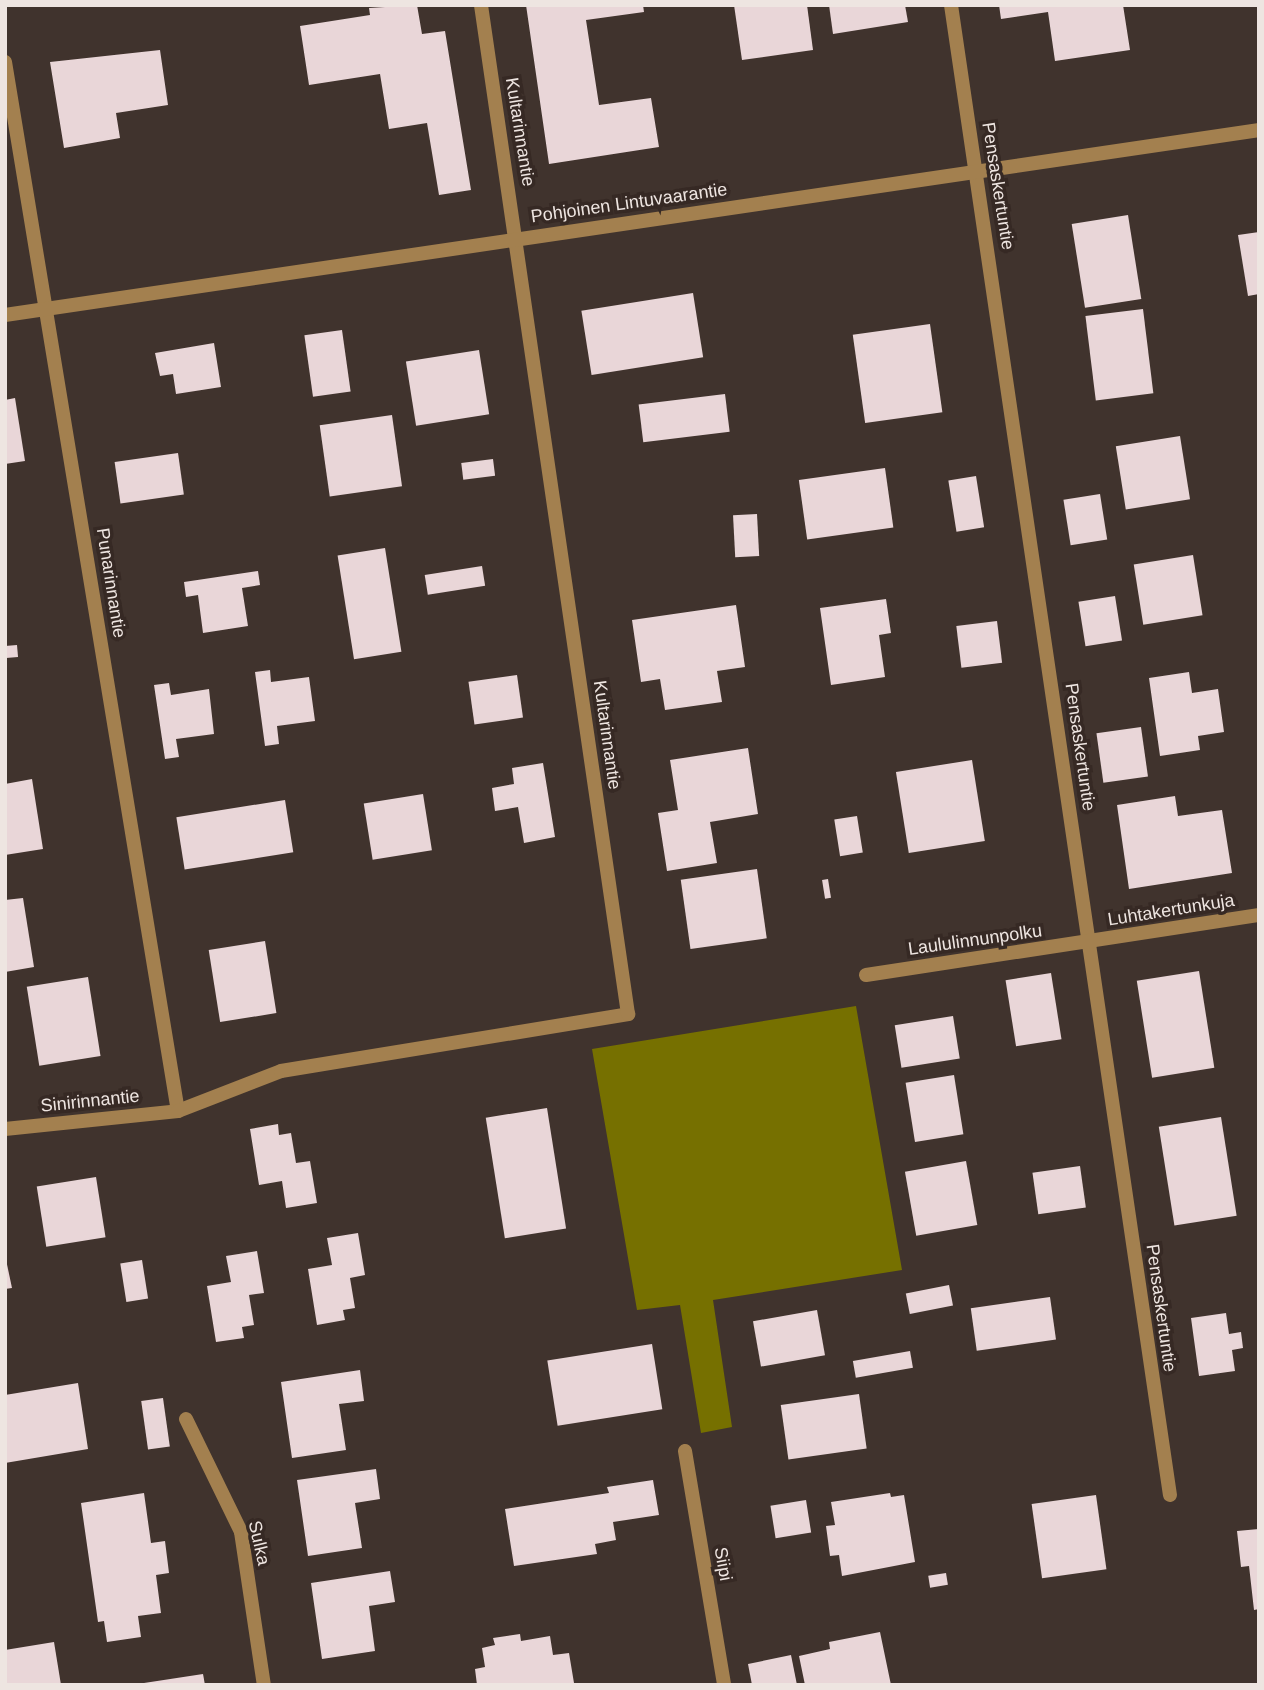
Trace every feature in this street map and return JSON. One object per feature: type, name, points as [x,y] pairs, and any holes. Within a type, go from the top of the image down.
[{"type":"street","name":"Kultarinnantie","points":[[178,1111],[281,1071],[628,1014],[481,5]]},
{"type":"street","name":"Pensaskertuntie","points":[[951,5],[1170,1495]]},
{"type":"street","name":"Punarinnantie","points":[[5,62],[178,1111]]},
{"type":"street","name":"Pohjoinen Lintuvaarantie","points":[[5,314],[1259,130]]},
{"type":"street","name":"Luhtakertunkuja","points":[[1089,943],[1259,915]]},
{"type":"street","name":"Laululinnunpolku","points":[[866,975],[1089,943]]},
{"type":"street","name":"Sinirinnantie","points":[[5,1129],[178,1111]]},
{"type":"street","name":"Sulka","points":[[186,1419],[241,1532],[264,1685]]},
{"type":"street","name":"Siipi","points":[[685,1451],[724,1685]]},
{"type":"shaded area","points":[[856,1006],[902,1270],[713,1300],[732,1427],[701,1433],[680,1305],[637,1310],[592,1049]]},
{"type":"building","points":[[417,5],[422,34],[445,31],[471,190],[439,195],[427,123],[389,129],[380,74],[309,85],[300,26],[370,15],[369,8]]},
{"type":"building","points":[[526,5],[643,5],[644,12],[586,20],[599,105],[651,98],[659,147],[549,164]]},
{"type":"building","points":[[734,5],[807,5],[813,50],[742,60]]},
{"type":"building","points":[[829,5],[905,5],[908,22],[833,34]]},
{"type":"building","points":[[999,5],[1123,5],[1130,50],[1055,61],[1048,12],[1001,19]]},
{"type":"building","points":[[160,50],[168,105],[116,113],[120,138],[64,148],[50,62]]},
{"type":"building","points":[[1128,215],[1141,299],[1085,308],[1072,224]]},
{"type":"building","points":[[1259,232],[1259,294],[1248,296],[1238,235]]},
{"type":"building","points":[[693,293],[703,357],[592,375],[581,311]]},
{"type":"building","points":[[1143,309],[1153,393],[1096,400],[1085,316]]},
{"type":"building","points":[[930,324],[942,412],[865,423],[853,335]]},
{"type":"building","points":[[342,330],[351,391],[313,397],[304,335]]},
{"type":"building","points":[[214,343],[221,387],[176,394],[173,374],[160,376],[155,353]]},
{"type":"building","points":[[479,350],[489,414],[416,426],[406,362]]},
{"type":"building","points":[[725,394],[730,432],[643,442],[639,405]]},
{"type":"building","points":[[15,398],[25,461],[5,464],[5,400]]},
{"type":"building","points":[[392,415],[402,486],[330,496],[320,425]]},
{"type":"building","points":[[1180,436],[1190,499],[1126,509],[1116,446]]},
{"type":"building","points":[[178,453],[184,495],[120,503],[115,462]]},
{"type":"building","points":[[493,459],[495,476],[463,480],[461,463]]},
{"type":"building","points":[[885,468],[893,527],[807,540],[799,480]]},
{"type":"building","points":[[976,476],[984,527],[956,532],[948,480]]},
{"type":"building","points":[[1100,494],[1107,539],[1071,545],[1063,500]]},
{"type":"building","points":[[757,514],[759,556],[735,557],[733,515]]},
{"type":"building","points":[[385,548],[401,652],[354,659],[338,556]]},
{"type":"building","points":[[1193,555],[1203,615],[1143,625],[1134,564]]},
{"type":"building","points":[[482,566],[485,586],[428,595],[425,575]]},
{"type":"building","points":[[258,571],[260,585],[242,588],[248,626],[203,633],[198,595],[186,597],[184,582]]},
{"type":"building","points":[[1115,596],[1122,640],[1085,646],[1078,602]]},
{"type":"building","points":[[886,599],[891,633],[879,635],[885,677],[831,685],[820,608]]},
{"type":"building","points":[[736,605],[745,667],[717,671],[722,702],[665,710],[660,679],[641,682],[632,620]]},
{"type":"building","points":[[997,621],[1002,663],[961,668],[956,626]]},
{"type":"building","points":[[17,645],[18,657],[6,658],[5,646]]},
{"type":"building","points":[[270,670],[271,682],[309,677],[315,721],[277,726],[279,744],[265,746],[255,672]]},
{"type":"building","points":[[1189,672],[1192,693],[1218,689],[1224,732],[1198,736],[1200,750],[1160,756],[1149,678]]},
{"type":"building","points":[[517,675],[523,718],[474,724],[468,682]]},
{"type":"building","points":[[169,683],[171,695],[209,689],[214,734],[176,739],[179,757],[165,759],[154,685]]},
{"type":"building","points":[[1141,727],[1148,777],[1103,783],[1096,733]]},
{"type":"building","points":[[748,748],[758,814],[710,822],[717,863],[667,871],[658,813],[678,810],[670,760]]},
{"type":"building","points":[[972,760],[985,841],[909,853],[896,772]]},
{"type":"building","points":[[543,763],[555,837],[524,843],[518,807],[495,811],[492,788],[514,784],[512,768]]},
{"type":"building","points":[[32,779],[43,849],[5,855],[5,784]]},
{"type":"building","points":[[423,794],[432,850],[373,860],[364,803]]},
{"type":"building","points":[[1175,796],[1178,816],[1222,810],[1232,873],[1129,889],[1117,805]]},
{"type":"building","points":[[285,800],[293,852],[185,870],[176,817]]},
{"type":"building","points":[[857,816],[863,853],[840,856],[834,820]]},
{"type":"building","points":[[757,869],[767,938],[690,949],[681,880]]},
{"type":"building","points":[[828,879],[831,898],[825,899],[822,880]]},
{"type":"building","points":[[23,898],[34,967],[5,972],[5,900]]},
{"type":"building","points":[[265,941],[276,1013],[220,1022],[209,950]]},
{"type":"building","points":[[1199,971],[1214,1068],[1152,1078],[1137,981]]},
{"type":"building","points":[[1051,973],[1061,1039],[1016,1046],[1006,980]]},
{"type":"building","points":[[88,977],[101,1056],[39,1066],[27,987]]},
{"type":"building","points":[[953,1016],[960,1058],[901,1068],[895,1025]]},
{"type":"building","points":[[954,1075],[963,1134],[915,1142],[906,1083]]},
{"type":"building","points":[[547,1108],[566,1228],[505,1238],[486,1118]]},
{"type":"building","points":[[1221,1117],[1237,1216],[1174,1226],[1159,1127]]},
{"type":"building","points":[[278,1124],[279,1135],[291,1133],[296,1163],[310,1161],[317,1203],[286,1208],[282,1181],[259,1185],[250,1129]]},
{"type":"building","points":[[966,1161],[977,1225],[916,1236],[905,1172]]},
{"type":"building","points":[[1080,1166],[1086,1208],[1038,1214],[1032,1173]]},
{"type":"building","points":[[96,1177],[106,1237],[46,1247],[37,1186]]},
{"type":"building","points":[[358,1233],[365,1275],[350,1278],[355,1308],[343,1310],[345,1320],[317,1325],[308,1269],[332,1265],[327,1238]]},
{"type":"building","points":[[257,1251],[264,1293],[249,1295],[254,1325],[242,1327],[244,1338],[216,1342],[207,1286],[231,1282],[226,1256]]},
{"type":"building","points":[[5,1255],[12,1288],[5,1289]]},
{"type":"building","points":[[142,1260],[148,1299],[126,1302],[120,1263]]},
{"type":"building","points":[[949,1285],[953,1306],[910,1314],[906,1293]]},
{"type":"building","points":[[1050,1297],[1056,1340],[977,1351],[971,1308]]},
{"type":"building","points":[[817,1310],[825,1355],[761,1367],[753,1321]]},
{"type":"building","points":[[1226,1313],[1229,1334],[1241,1332],[1243,1348],[1232,1350],[1235,1371],[1199,1376],[1191,1318]]},
{"type":"building","points":[[652,1344],[662,1409],[558,1426],[547,1361]]},
{"type":"building","points":[[910,1351],[913,1368],[856,1378],[853,1361]]},
{"type":"building","points":[[360,1370],[364,1401],[339,1404],[346,1450],[292,1458],[281,1382]]},
{"type":"building","points":[[78,1383],[88,1449],[5,1463],[5,1395]]},
{"type":"building","points":[[859,1394],[867,1448],[788,1459],[781,1405]]},
{"type":"building","points":[[163,1398],[170,1447],[148,1450],[141,1401]]},
{"type":"building","points":[[376,1469],[380,1499],[355,1503],[362,1548],[308,1556],[297,1480]]},
{"type":"building","points":[[653,1480],[659,1515],[613,1522],[616,1540],[595,1544],[597,1554],[514,1566],[505,1509],[609,1493],[607,1487]]},
{"type":"building","points":[[144,1493],[151,1543],[165,1541],[169,1573],[156,1575],[161,1613],[138,1616],[141,1637],[107,1642],[104,1621],[98,1622],[81,1503]]},
{"type":"building","points":[[890,1493],[891,1497],[904,1495],[915,1562],[842,1576],[839,1555],[830,1556],[826,1526],[835,1525],[831,1502]]},
{"type":"building","points":[[1096,1495],[1106,1569],[1042,1578],[1032,1504]]},
{"type":"building","points":[[806,1500],[811,1533],[776,1538],[770,1506]]},
{"type":"building","points":[[1259,1529],[1259,1609],[1254,1610],[1249,1566],[1241,1567],[1237,1531]]},
{"type":"building","points":[[390,1571],[395,1602],[369,1606],[375,1651],[322,1659],[311,1583]]},
{"type":"building","points":[[946,1573],[948,1585],[930,1588],[928,1576]]},
{"type":"building","points":[[880,1632],[891,1685],[805,1685],[799,1656],[830,1649],[829,1642]]},
{"type":"building","points":[[520,1634],[521,1641],[550,1636],[553,1655],[569,1653],[574,1683],[477,1685],[475,1669],[485,1667],[482,1648],[495,1645],[493,1638]]},
{"type":"building","points":[[54,1642],[61,1685],[5,1685],[5,1650]]},
{"type":"building","points":[[791,1655],[797,1685],[752,1685],[748,1664]]},
{"type":"building","points":[[203,1674],[205,1685],[144,1685],[144,1683]]}]
